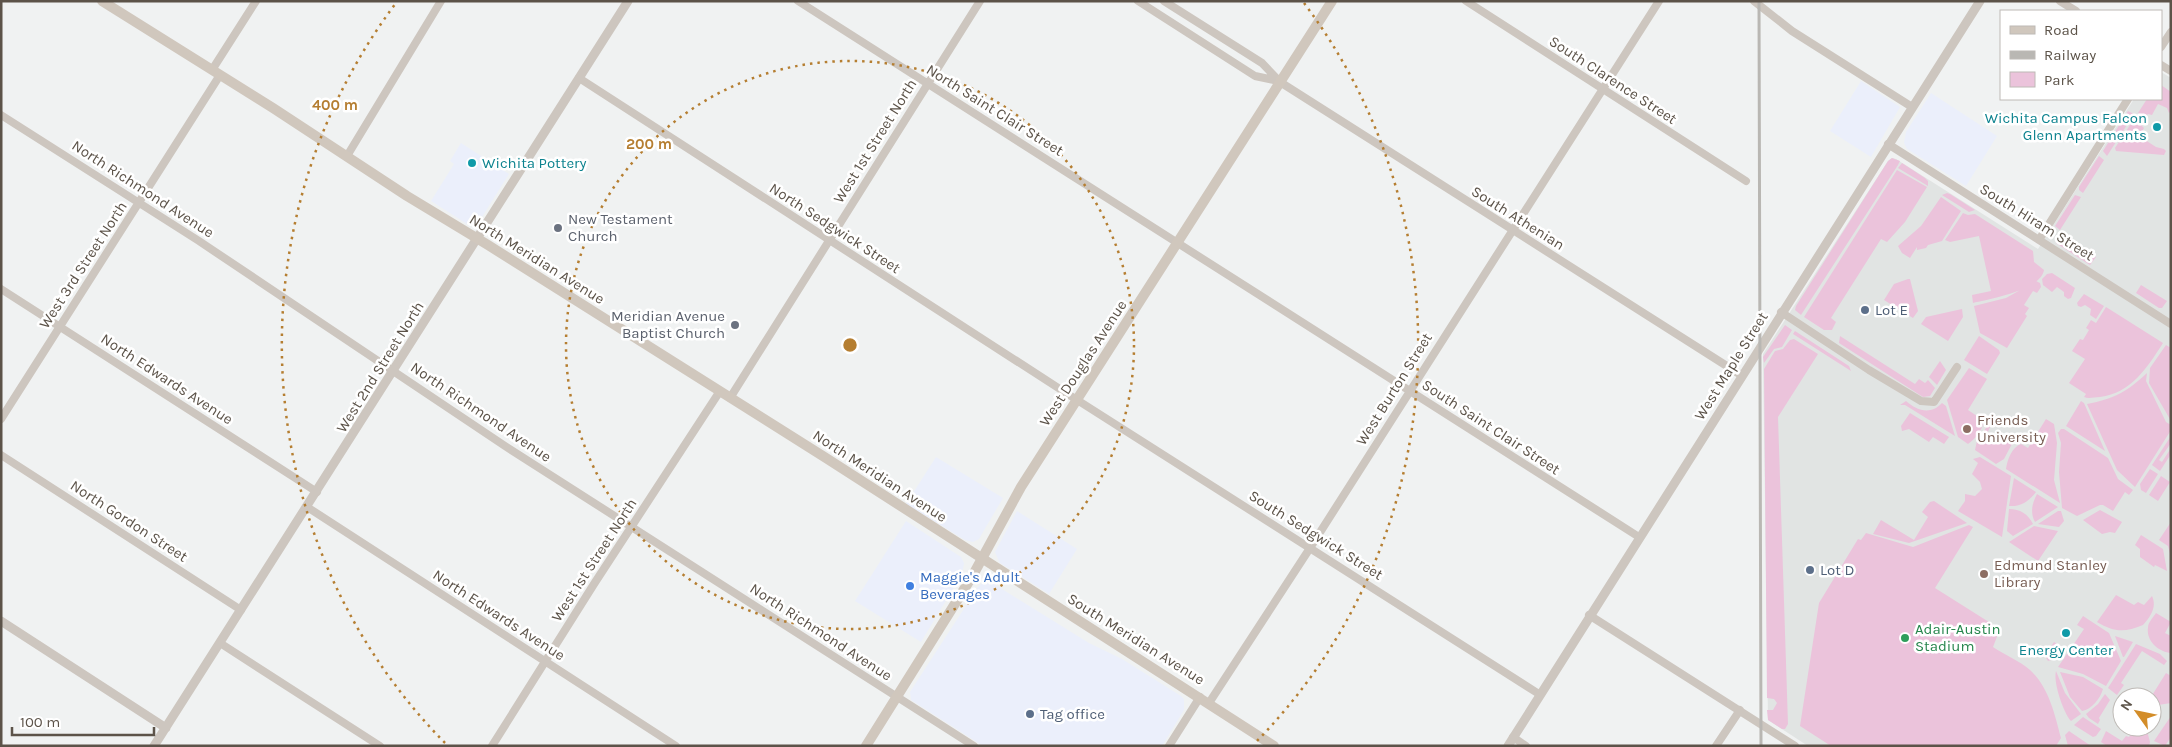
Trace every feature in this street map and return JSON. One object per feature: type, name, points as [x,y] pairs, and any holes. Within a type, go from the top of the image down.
[{"type":"main road","name":"North Meridian Avenue","points":[[102,1],[407,196],[720,391],[981,559]]},
{"type":"main road","name":"West Douglas Avenue","points":[[866,746],[981,559],[1021,487],[1332,1]]},
{"type":"main road","name":"South Meridian Avenue","points":[[981,559],[1205,700],[1274,746]]},
{"type":"street","name":"West 3rd Street North","points":[[1,419],[139,203],[256,1]]},
{"type":"street","points":[[347,156],[441,1]]},
{"type":"street","name":"West 2nd Street North","points":[[154,746],[628,1]]},
{"type":"street","name":"North Saint Clair Street","points":[[798,1],[1178,242]]},
{"type":"street","name":"West 1st Street North","points":[[730,398],[980,1]]},
{"type":"street","points":[[1138,1],[1255,76],[1280,82]]},
{"type":"street","points":[[1164,1],[1262,63],[1280,82]]},
{"type":"street","name":"South Clarence Street","points":[[1466,1],[1746,181]]},
{"type":"street","name":"West Burton Street","points":[[1169,746],[1205,700],[1310,548],[1409,390],[1659,1]]},
{"type":"street","points":[[1754,1],[1792,31],[1912,107]]},
{"type":"street","name":"West Maple Street","points":[[1508,746],[1741,375],[1980,1]]},
{"type":"street","points":[[2060,1],[2074,10]]},
{"type":"street","points":[[2162,46],[2171,32]]},
{"type":"street","name":"North Sedgwick Street","points":[[579,78],[1077,400]]},
{"type":"street","name":"South Athenian","points":[[1280,82],[1511,231],[1741,375]]},
{"type":"street","points":[[2039,240],[2127,100]]},
{"type":"street","name":"North Richmond Avenue","points":[[1,115],[139,203],[505,446],[974,746]]},
{"type":"street","name":"South Hiram Street","points":[[1888,144],[2171,324]]},
{"type":"street","name":"South Saint Clair Street","points":[[1178,242],[1639,537]]},
{"type":"street","name":"North Edwards Avenue","points":[[1,289],[317,492]]},
{"type":"street","points":[[1781,312],[1920,401],[1934,402],[1957,366]]},
{"type":"street","name":"West 1st Street North","points":[[492,746],[720,391]]},
{"type":"street","name":"South Sedgwick Street","points":[[1077,400],[1540,694]]},
{"type":"street","name":"North Gordon Street","points":[[1,455],[242,610]]},
{"type":"street","name":"North Edwards Avenue","points":[[307,508],[676,746]]},
{"type":"street","points":[[1589,615],[1795,746]]},
{"type":"street","points":[[1,621],[166,728]]},
{"type":"street","points":[[220,643],[380,746]]},
{"type":"street","points":[[1716,746],[1740,710]]},
{"type":"street","points":[[1513,737],[1526,746]]},
{"type":"shaded area","name":"Friends University","points":[[2162,73],[2171,78],[2171,746],[1808,746],[1768,720],[1763,354],[1888,161],[1892,158],[2038,249],[2133,100],[2162,100]]},
{"type":"shaded area","points":[[1861,81],[1900,107],[1871,157],[1830,131]]},
{"type":"shaded area","points":[[1931,93],[1997,136],[1966,186],[1907,149],[1904,143],[1906,132]]},
{"type":"shaded area","points":[[461,143],[509,174],[482,217],[472,224],[467,224],[431,201],[454,164],[450,161]]},
{"type":"shaded area","points":[[936,457],[1003,498],[979,539],[973,542],[965,540],[906,504]]},
{"type":"shaded area","points":[[1017,511],[1077,549],[1049,594],[1000,563],[995,552]]},
{"type":"shaded area","points":[[906,521],[961,557],[964,563],[962,574],[921,642],[855,601]]},
{"type":"shaded area","points":[[989,581],[1089,643],[1122,659],[1181,696],[1184,699],[1184,710],[1162,746],[983,746],[911,700],[910,692],[978,587],[983,582]]},
{"type":"green space","points":[[2162,86],[2171,92],[2171,111],[2169,113],[2167,108],[2158,104],[2152,115],[2148,114],[2145,117],[2138,113],[2146,100],[2162,100]]},
{"type":"green space","points":[[2128,111],[2134,114],[2107,156],[2103,151]]},
{"type":"green space","points":[[2136,116],[2143,120],[2142,126],[2144,128],[2139,136],[2156,147],[2164,149],[2166,151],[2164,155],[2116,151],[2115,148]]},
{"type":"green space","points":[[2099,156],[2104,160],[2083,193],[2079,190],[2079,187]]},
{"type":"green space","points":[[1892,158],[1900,161],[1898,165],[1801,315],[1795,310],[1796,306],[1888,161]]},
{"type":"green space","points":[[1902,163],[1925,178],[1928,181],[1928,186],[1898,168]]},
{"type":"green space","points":[[1897,170],[1927,187],[1905,222],[1887,242],[1881,239],[1831,318],[1836,322],[1832,330],[1824,330],[1804,317]]},
{"type":"green space","points":[[1947,193],[1975,210],[1969,212],[1942,195]]},
{"type":"green space","points":[[2075,195],[2081,197],[2060,230],[2055,226]]},
{"type":"green space","points":[[1941,197],[1961,211],[1942,241],[1928,245],[1926,248],[1917,250],[1917,247],[1910,258],[1902,253],[1898,246],[1921,226]]},
{"type":"green space","points":[[1963,213],[1968,215],[1975,214],[2033,251],[2034,262],[2044,270],[2041,277],[2025,288],[1973,303],[1972,295],[1991,291],[1979,236],[1950,242],[1945,240]]},
{"type":"green space","points":[[2060,234],[2096,257],[2090,265],[2056,243]]},
{"type":"green space","points":[[2052,273],[2075,288],[2071,298],[2068,299],[2064,296],[2064,292],[2057,287],[2052,292],[2043,285],[2042,279],[2047,274]]},
{"type":"green space","points":[[1910,279],[1918,311],[1913,318],[1884,300],[1894,284]]},
{"type":"green space","points":[[2036,281],[2040,283],[2041,287],[2037,293],[2033,291],[2024,305],[2029,308],[2025,314],[2027,316],[2007,348],[1980,333],[1974,306],[2006,298]]},
{"type":"green space","points":[[2141,285],[2167,301],[2162,308],[2136,293]]},
{"type":"green space","points":[[2084,294],[2104,306],[2096,319],[2090,315],[2091,309],[2085,305],[2078,306],[2077,303]]},
{"type":"green space","points":[[2106,307],[2163,343],[2144,370],[2129,385],[2111,395],[2086,398],[2084,397],[2086,394],[2069,383],[2085,359],[2072,351],[2080,339],[2083,340],[2089,330],[2086,328],[2091,320],[2096,323]]},
{"type":"green space","points":[[1962,309],[1963,317],[1948,341],[1921,324],[1926,317]]},
{"type":"green space","points":[[1785,325],[1792,330],[1782,347],[1774,349],[1764,363],[1763,357]]},
{"type":"green space","points":[[1795,331],[1849,366],[1851,371],[1793,334]]},
{"type":"green space","points":[[1840,336],[1915,384],[1919,379],[1925,383],[1928,380],[1935,388],[1930,396],[1923,397],[1839,343]]},
{"type":"green space","points":[[1979,336],[1999,350],[2000,353],[1987,374],[1964,360]]},
{"type":"green space","points":[[1794,339],[1818,354],[1778,417],[1788,724],[1785,729],[1782,729],[1768,720],[1767,710],[1773,710],[1777,703],[1774,699],[1767,698],[1764,369],[1775,351],[1783,349],[1790,340]]},
{"type":"green space","points":[[2166,345],[2171,348],[2171,421],[2149,383],[2150,368]]},
{"type":"green space","points":[[1940,361],[1946,370],[1937,385],[1929,377]]},
{"type":"green space","points":[[1969,368],[1987,379],[1968,410],[1983,420],[1983,423],[1978,433],[1968,444],[1958,437],[1947,400]]},
{"type":"green space","points":[[2147,373],[2146,381],[2166,422],[2171,425],[2171,430],[2135,487],[2117,470],[2087,404],[2105,400],[2120,393]]},
{"type":"green space","points":[[1906,401],[1924,410],[1933,409],[1942,403],[1946,406],[1955,436],[1905,405],[1900,405]]},
{"type":"green space","points":[[2081,401],[2084,403],[2105,451],[2066,426]]},
{"type":"green space","points":[[1910,413],[1949,437],[1944,444],[1933,437],[1929,442],[1909,429],[1902,431],[1901,426]]},
{"type":"green space","points":[[2046,419],[2054,424],[2057,443],[2054,480],[2060,503],[2006,469],[2013,451],[2021,444],[2028,448]]},
{"type":"green space","points":[[1988,425],[1991,425],[1986,436],[1991,442],[1997,444],[2001,439],[2005,441],[2009,436],[2014,440],[2004,459],[1996,464],[1975,450],[1977,441]]},
{"type":"green space","points":[[2061,429],[2064,429],[2108,458],[2118,479],[2133,490],[2129,495],[2125,492],[2113,511],[2100,505],[2077,516],[2062,508],[2059,472],[2061,443],[2058,433]]},
{"type":"green space","points":[[2171,436],[2171,443],[2159,460],[2162,462],[2171,448],[2171,454],[2160,471],[2152,465]]},
{"type":"green space","points":[[1980,457],[2011,476],[2002,537],[1958,511],[1965,501],[1965,494],[1975,496],[1982,489],[1980,482],[1972,474],[1978,463],[1973,459]]},
{"type":"green space","points":[[2150,469],[2158,474],[2146,493],[2141,490],[2140,484]]},
{"type":"green space","points":[[2161,476],[2170,482],[2158,501],[2149,495]]},
{"type":"green space","points":[[2014,478],[2036,492],[2024,503],[2017,506],[2009,506]]},
{"type":"green space","points":[[2037,494],[2058,507],[2035,522],[2032,508]]},
{"type":"green space","points":[[1934,501],[1967,523],[1909,543],[1873,534],[1881,520],[1914,540],[1928,517],[1922,512],[1930,502]]},
{"type":"green space","points":[[2009,509],[2023,513],[2029,517],[2033,524],[2013,536],[2007,531]]},
{"type":"green space","points":[[2100,510],[2122,522],[2115,533],[2102,534],[2083,520]]},
{"type":"green space","points":[[2061,511],[2064,521],[2059,527],[2038,524]]},
{"type":"green space","points":[[2171,522],[2171,557],[2168,546],[2159,540]]},
{"type":"green space","name":"Adair-Austin Stadium","points":[[1969,525],[1973,527],[1935,588],[2000,629],[1993,647],[2022,664],[2037,677],[2047,693],[2054,711],[2061,738],[2056,746],[1831,746],[1800,726],[1819,603],[1858,539],[1861,540],[1866,533],[1913,547]]},
{"type":"green space","points":[[2034,526],[2058,531],[2038,561],[2009,542]]},
{"type":"green space","points":[[2141,535],[2163,549],[2167,571],[2155,565],[2154,567],[2140,557],[2140,549],[2135,545]]},
{"type":"green space","points":[[2116,595],[2134,605],[2138,602],[2144,605],[2152,596],[2154,604],[2152,611],[2143,625],[2119,630],[2109,628],[2097,622]]},
{"type":"green space","points":[[2156,613],[2171,622],[2165,633],[2171,636],[2171,653],[2158,648],[2149,637],[2148,626]]},
{"type":"green space","points":[[2083,616],[2109,633],[2121,661],[2106,686],[2083,674],[2058,667],[2084,629],[2077,625]]},
{"type":"green space","points":[[2115,636],[2133,642],[2124,657],[2123,657]]},
{"type":"green space","points":[[2054,642],[2063,648],[2054,659],[2048,661],[2045,656]]},
{"type":"green space","points":[[2136,644],[2160,654],[2167,661],[2164,665],[2142,651],[2121,683],[2124,685],[2123,687],[2112,687],[2112,691],[2108,688]]},
{"type":"green space","points":[[2056,671],[2065,693],[2081,714],[2071,721],[2059,697],[2055,676]]},
{"type":"green space","points":[[2060,672],[2083,677],[2103,689],[2095,703],[2082,711],[2070,697]]},
{"type":"green space","points":[[2166,673],[2171,676],[2171,703],[2162,704],[2162,687],[2157,687]]},
{"type":"green space","points":[[2105,694],[2110,700],[2099,718],[2098,724],[2086,714],[2098,704]]},
{"type":"green space","points":[[2171,716],[2171,737],[2165,746],[2154,741],[2157,737],[2162,737],[2162,729]]},
{"type":"green space","points":[[2083,717],[2101,729],[2096,736],[2093,737],[2074,725]]},
{"type":"green space","points":[[2069,731],[2091,746],[2068,746],[2065,735]]},
{"type":"green space","points":[[2106,731],[2112,735],[2112,737],[2122,741],[2125,737],[2149,737],[2150,742],[2149,746],[2107,746],[2101,742]]},
{"type":"railway","points":[[1759,1],[1761,746]]},
{"type":"place","name":"Wichita Campus Falcon Glenn Apartments","points":[[2157,127]]},
{"type":"place","name":"Wichita Pottery","points":[[472,163]]},
{"type":"place","name":"New Testament Church","points":[[558,228]]},
{"type":"place","name":"Lot E","points":[[1865,310]]},
{"type":"place","name":"Meridian Avenue Baptist Church","points":[[735,325]]},
{"type":"place","name":"Friends University","points":[[1967,429]]},
{"type":"place","name":"Lot D","points":[[1810,570]]},
{"type":"place","name":"Edmund Stanley Library","points":[[1984,574]]},
{"type":"place","name":"Maggie's Adult Beverages","points":[[910,586]]},
{"type":"place","name":"Energy Center","points":[[2066,633]]},
{"type":"place","name":"Adair-Austin Stadium","points":[[1905,638]]},
{"type":"place","name":"Tag office","points":[[1030,714]]}]
